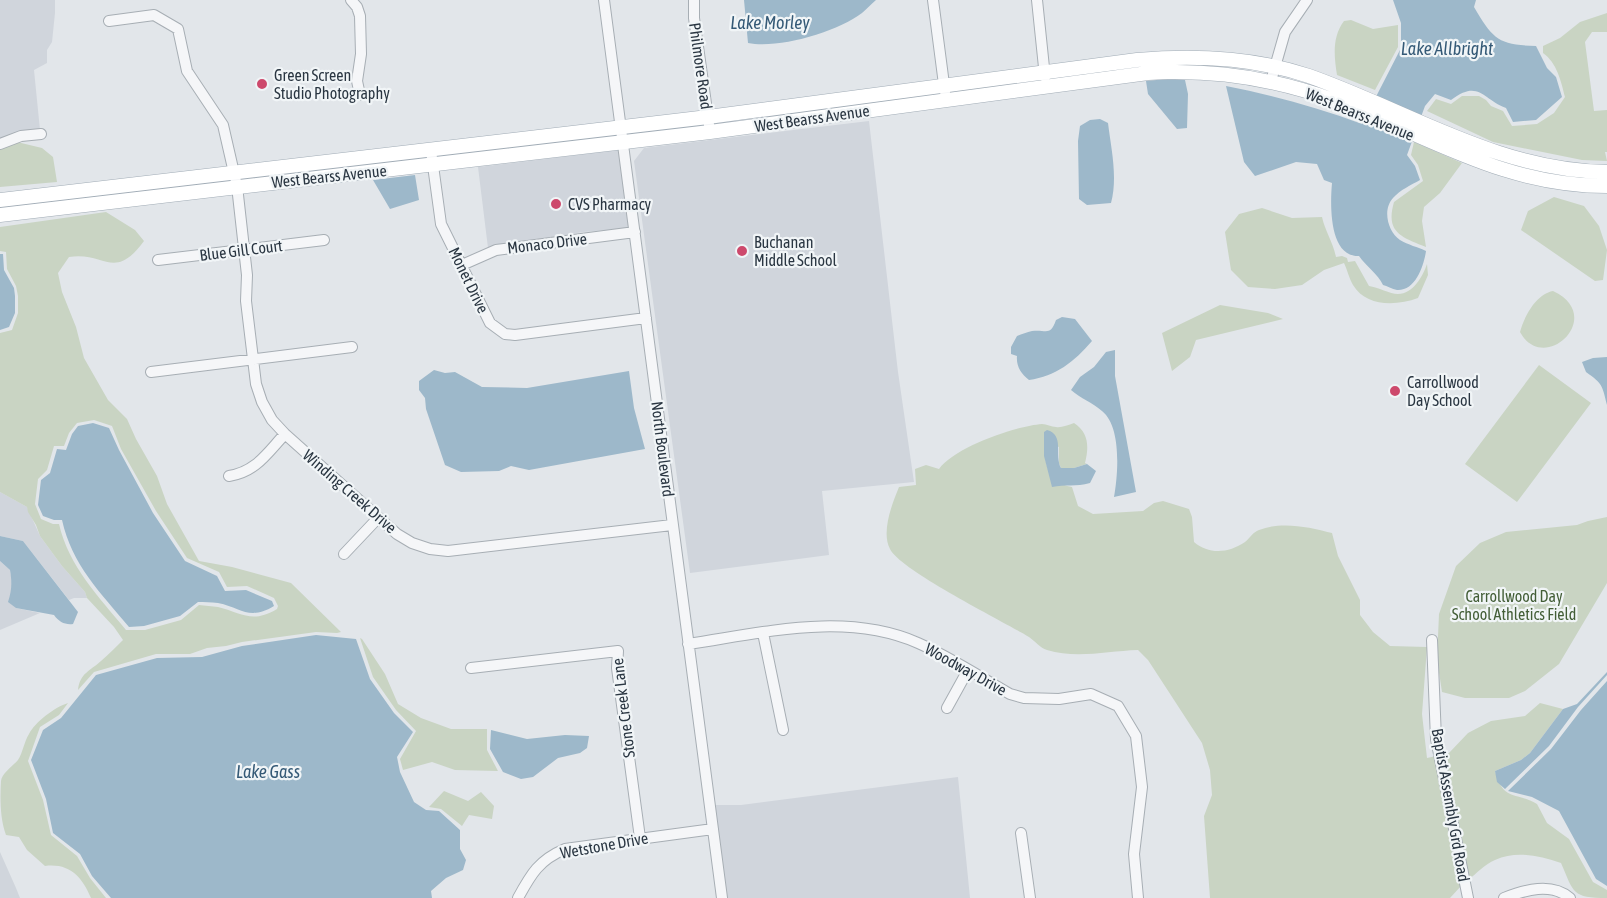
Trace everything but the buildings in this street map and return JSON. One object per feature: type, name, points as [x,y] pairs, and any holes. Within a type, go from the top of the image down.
[{"type":"main road","name":"West Bearss Avenue","points":[[0,200],[235,179],[434,165],[620,135],[1045,80],[1189,57],[1250,62],[1308,76],[1372,100],[1420,130],[1505,171],[1548,181],[1607,186]]},
{"type":"main road","name":"West Bearss Avenue","points":[[1124,69],[1184,71],[1271,81],[1336,101],[1365,114],[1509,157],[1555,168],[1607,172]]},
{"type":"main road","name":"West Bearss Avenue","points":[[0,215],[431,150],[620,135]]},
{"type":"street","points":[[351,0],[360,16],[362,54],[357,81],[360,95]]},
{"type":"street","name":"North Boulevard","points":[[604,0],[722,898]]},
{"type":"street","name":"Philmore Road","points":[[694,0],[694,18],[709,124]]},
{"type":"street","points":[[933,0],[945,93]]},
{"type":"street","points":[[1037,0],[1045,80]]},
{"type":"street","points":[[1271,81],[1285,32],[1307,0]]},
{"type":"street","name":"Winding Creek Drive","points":[[109,21],[154,15],[178,29],[187,71],[223,125],[235,179],[247,275],[246,301],[256,384],[262,402],[272,420],[285,434],[378,518],[412,543],[430,549],[448,551],[672,525]]},
{"type":"street","points":[[0,144],[21,136],[41,134]]},
{"type":"street","name":"Monet Drive","points":[[431,150],[441,224],[490,322],[505,334],[515,335],[646,318]]},
{"type":"street","points":[[1505,171],[1509,157]]},
{"type":"street","name":"Monaco Drive","points":[[462,265],[496,250],[635,232]]},
{"type":"street","name":"Blue Gill Court","points":[[158,260],[324,240]]},
{"type":"street","points":[[151,372],[352,347]]},
{"type":"street","points":[[229,476],[243,474],[254,468],[285,434]]},
{"type":"street","points":[[344,554],[378,518]]},
{"type":"street","name":"Woodway Drive","points":[[688,644],[826,626],[871,629],[917,643],[1010,694],[1024,698],[1059,699],[1091,694],[1118,706],[1136,736],[1142,787],[1134,854],[1138,898]]},
{"type":"street","points":[[763,633],[783,730]]},
{"type":"street","name":"Baptist Assembly Grd Road","points":[[1432,640],[1436,739],[1468,898]]},
{"type":"street","name":"Stone Creek Lane","points":[[471,668],[618,651],[617,668],[640,838]]},
{"type":"street","points":[[947,708],[968,670]]},
{"type":"street","name":"Wetstone Drive","points":[[518,898],[537,866],[550,855],[565,849],[712,829]]},
{"type":"street","points":[[1021,832],[1030,898]]},
{"type":"street","points":[[1504,898],[1526,889],[1561,890],[1570,898]]},
{"type":"shaded area","points":[[0,0],[55,0],[55,13],[52,42],[47,50],[47,63],[34,70],[40,130],[0,139]]},
{"type":"shaded area","points":[[869,121],[898,372],[914,482],[822,491],[829,555],[690,573],[634,161],[644,148]]},
{"type":"shaded area","points":[[619,150],[630,228],[583,232],[488,248],[478,167]]},
{"type":"shaded area","points":[[0,492],[27,507],[40,536],[85,592],[87,598],[69,600],[23,541],[0,536]]},
{"type":"shaded area","points":[[0,561],[10,570],[16,608],[40,613],[0,630]]},
{"type":"shaded area","points":[[958,777],[970,898],[725,898],[713,805],[741,805]]},
{"type":"shaded area","points":[[0,852],[16,888],[20,898],[0,898]]},
{"type":"green space","points":[[1607,13],[1607,32],[1592,32],[1585,42],[1594,111],[1607,110],[1607,152],[1605,152],[1607,161],[1582,160],[1493,142],[1427,111],[1436,99],[1451,104],[1462,96],[1479,96],[1491,106],[1503,111],[1512,126],[1537,124],[1554,113],[1565,97],[1558,73],[1543,53],[1543,46],[1560,38],[1580,22]]},
{"type":"green space","points":[[1351,20],[1373,29],[1398,25],[1398,47],[1375,90],[1337,75],[1335,54],[1337,34],[1344,21]]},
{"type":"green space","points":[[17,142],[42,148],[53,157],[57,182],[0,187],[0,149]]},
{"type":"green space","points":[[1414,142],[1462,163],[1440,193],[1424,207],[1422,221],[1426,247],[1403,237],[1392,221],[1394,202],[1423,181],[1418,165],[1411,155]]},
{"type":"green space","points":[[1554,197],[1584,206],[1599,226],[1607,250],[1603,280],[1595,281],[1521,230],[1528,211]]},
{"type":"green space","points":[[1262,208],[1292,218],[1322,217],[1336,257],[1347,258],[1348,262],[1355,261],[1369,286],[1395,294],[1403,293],[1417,284],[1427,264],[1428,275],[1418,298],[1391,303],[1373,301],[1353,285],[1344,263],[1324,270],[1302,285],[1275,289],[1248,287],[1231,270],[1225,232],[1239,214]]},
{"type":"green space","points":[[106,212],[135,230],[144,241],[125,260],[109,262],[81,256],[69,257],[58,273],[84,358],[108,400],[127,419],[157,476],[167,504],[199,561],[232,567],[291,583],[341,632],[316,632],[242,642],[207,648],[190,654],[156,654],[94,672],[78,690],[83,676],[123,640],[87,598],[85,592],[40,536],[27,507],[0,492],[0,333],[12,330],[18,313],[18,296],[16,286],[7,269],[6,252],[0,251],[0,227]],"holes":[[[94,420],[112,426],[121,449],[156,511],[187,558],[219,572],[227,587],[247,586],[274,598],[277,609],[254,617],[218,607],[199,605],[181,620],[145,630],[126,630],[77,568],[59,524],[41,519],[35,504],[38,479],[47,470],[54,446],[64,446],[69,433],[77,423]]]},
{"type":"green space","points":[[1553,291],[1568,302],[1574,314],[1573,327],[1566,337],[1555,345],[1543,348],[1531,344],[1520,332],[1524,320],[1536,301]]},
{"type":"green space","points":[[1220,305],[1268,313],[1283,319],[1196,340],[1190,357],[1172,371],[1162,333]]},
{"type":"green space","points":[[1539,365],[1591,403],[1517,502],[1465,464]]},
{"type":"green space","points":[[1074,423],[1083,431],[1087,441],[1085,463],[1087,464],[1074,468],[1061,468],[1059,447],[1044,441],[1046,464],[1052,476],[1057,481],[1072,487],[1078,506],[1093,514],[1143,511],[1154,503],[1163,501],[1189,509],[1194,542],[1213,551],[1239,546],[1257,531],[1268,527],[1286,525],[1332,533],[1338,556],[1360,600],[1360,615],[1373,632],[1390,646],[1427,647],[1422,714],[1427,758],[1436,756],[1461,886],[1450,898],[1210,898],[1204,816],[1212,795],[1210,770],[1202,743],[1148,660],[1138,650],[1069,654],[1044,649],[1029,637],[913,570],[890,549],[887,526],[891,510],[899,487],[916,485],[915,469],[926,465],[939,469],[958,453],[1002,433],[1042,424],[1060,427]]},
{"type":"green space","name":"Carrollwood Day School Athletics Field","points":[[1607,517],[1607,583],[1559,664],[1525,691],[1509,698],[1465,698],[1442,692],[1437,659],[1439,614],[1456,566],[1480,543],[1506,532],[1577,525]]},
{"type":"green space","points":[[360,638],[385,674],[398,704],[421,718],[451,729],[487,729],[487,750],[498,771],[455,770],[432,762],[403,770],[400,759],[416,731],[396,710],[373,677]]},
{"type":"green space","points":[[68,703],[59,715],[40,727],[28,761],[43,800],[51,835],[77,856],[90,878],[106,898],[91,898],[84,884],[68,869],[45,866],[27,850],[19,837],[6,835],[3,822],[1,781],[3,775],[18,760],[32,729],[52,711]]},
{"type":"green space","points":[[1540,703],[1563,709],[1530,753],[1521,760],[1495,771],[1498,781],[1506,792],[1537,804],[1547,823],[1569,839],[1593,882],[1607,890],[1607,898],[1580,895],[1572,887],[1561,863],[1528,855],[1512,855],[1495,860],[1468,880],[1443,754],[1449,753],[1468,733],[1491,721],[1525,716]]},
{"type":"green space","points":[[444,791],[468,801],[481,792],[494,806],[492,819],[469,815],[462,826],[441,809],[429,807]]},
{"type":"water","name":"Lake Morley","points":[[744,0],[876,0],[862,13],[838,27],[791,41],[761,44],[748,43]]},
{"type":"water","name":"Lake Allbright","points":[[1393,0],[1476,0],[1474,7],[1486,26],[1498,38],[1513,44],[1536,46],[1547,68],[1556,77],[1562,97],[1536,120],[1513,122],[1506,108],[1480,93],[1468,91],[1451,100],[1435,94],[1425,106],[1407,155],[1415,166],[1420,180],[1396,195],[1388,208],[1388,220],[1392,232],[1403,242],[1426,251],[1421,270],[1414,282],[1404,289],[1397,290],[1383,285],[1359,256],[1349,254],[1342,248],[1337,239],[1332,216],[1332,183],[1324,180],[1317,164],[1296,162],[1255,176],[1244,162],[1226,86],[1294,102],[1362,124],[1401,48],[1401,23]]},
{"type":"water","points":[[1185,80],[1188,94],[1187,128],[1177,129],[1148,94],[1146,81]]},
{"type":"water","points":[[1100,119],[1108,123],[1113,163],[1113,193],[1111,203],[1087,205],[1079,199],[1080,126],[1090,120]]},
{"type":"water","points":[[415,175],[419,200],[390,209],[373,180]]},
{"type":"water","points":[[0,254],[3,254],[4,270],[14,288],[15,313],[9,327],[0,330]]},
{"type":"water","points":[[1062,317],[1075,319],[1092,341],[1064,367],[1048,375],[1029,380],[1020,370],[1017,356],[1011,354],[1011,347],[1017,336],[1032,331],[1052,329],[1056,320]]},
{"type":"water","points":[[1115,350],[1115,376],[1136,492],[1114,497],[1117,452],[1113,428],[1102,411],[1071,390],[1080,377],[1094,367],[1106,352]]},
{"type":"water","points":[[1607,357],[1607,405],[1601,386],[1586,372],[1582,362]]},
{"type":"water","points":[[434,370],[445,373],[455,372],[482,387],[527,388],[629,371],[634,408],[645,449],[529,470],[511,466],[499,471],[461,472],[445,465],[426,409],[425,398],[419,390],[419,381]]},
{"type":"water","points":[[93,423],[109,428],[153,513],[185,561],[217,576],[225,591],[246,590],[272,601],[274,606],[258,613],[252,613],[218,603],[198,602],[180,616],[144,626],[129,627],[88,577],[73,551],[62,520],[43,516],[38,505],[41,480],[50,473],[57,449],[66,450],[78,426]]},
{"type":"water","points":[[1047,430],[1056,436],[1061,468],[1074,468],[1087,464],[1096,471],[1090,483],[1052,487],[1044,456],[1044,432]]},
{"type":"water","points":[[0,536],[23,541],[78,612],[73,624],[62,622],[54,615],[16,608],[8,602],[11,574],[10,570],[0,561]]},
{"type":"water","name":"Lake Gass","points":[[316,635],[356,639],[370,679],[394,713],[413,732],[397,757],[400,772],[414,802],[426,810],[439,811],[460,830],[460,849],[466,860],[463,870],[446,878],[431,891],[432,898],[111,898],[92,876],[80,854],[53,833],[46,799],[31,760],[43,730],[61,718],[96,675],[157,658],[202,657],[242,646]]},
{"type":"water","points":[[1607,672],[1607,675],[1578,707],[1549,746],[1505,789],[1497,782],[1495,771],[1521,760],[1530,753],[1563,709],[1577,704]]},
{"type":"water","points":[[1607,681],[1607,886],[1596,879],[1559,811],[1532,797],[1508,791],[1551,749]]},
{"type":"water","points":[[491,730],[527,739],[565,735],[589,736],[587,748],[580,753],[558,758],[533,777],[521,779],[503,772],[490,749]]},
{"type":"place","name":"Green Screen Studio Photography","points":[[262,84]]},
{"type":"place","name":"CVS Pharmacy","points":[[556,204]]},
{"type":"place","name":"Buchanan Middle School","points":[[742,251]]},
{"type":"place","name":"Carrollwood Day School","points":[[1395,391]]}]
